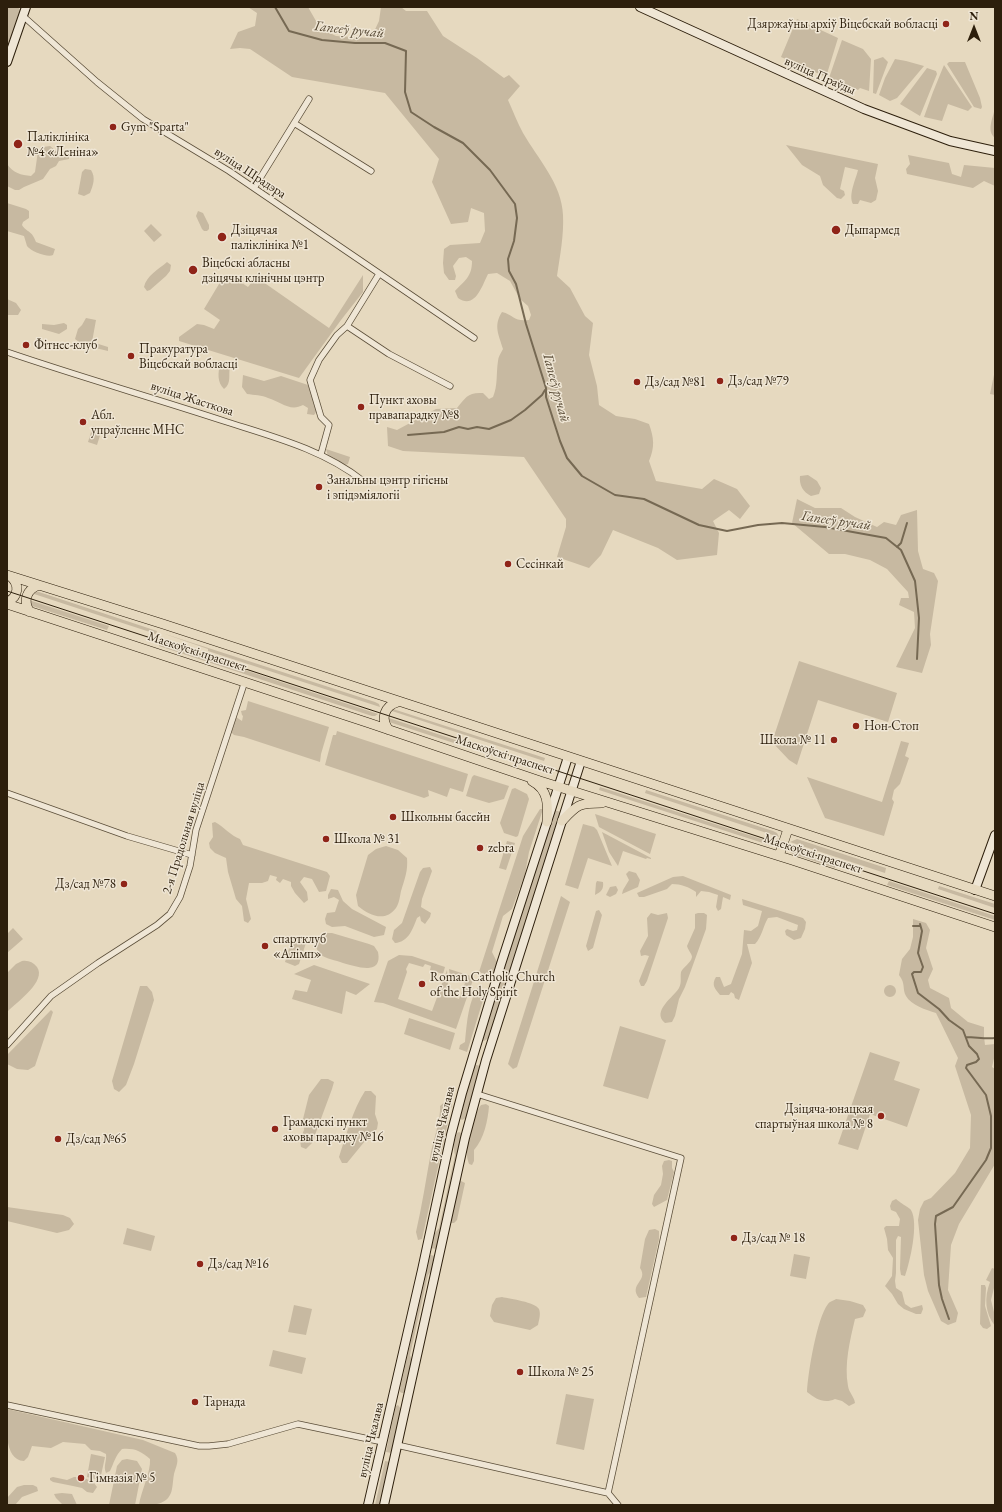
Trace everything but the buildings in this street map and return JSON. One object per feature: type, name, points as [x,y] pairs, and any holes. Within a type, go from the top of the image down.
[{"type":"main road","points":[[7,62],[26,7]]},
{"type":"main road","name":"вуліца Праўды","points":[[640,7],[864,109],[950,141],[995,151]]},
{"type":"main road","points":[[7,603],[13,598],[17,589],[15,580],[9,576]]},
{"type":"main road","name":"Маскоўскі праспект","points":[[9,576],[995,896]]},
{"type":"main road","points":[[30,612],[27,606],[27,595],[32,589],[39,585]]},
{"type":"main road","name":"Маскоўскі праспект","points":[[7,603],[30,612],[245,681],[558,787],[779,856],[995,927]]},
{"type":"main road","points":[[369,723],[378,717],[381,711],[381,701],[378,695]]},
{"type":"main road","points":[[389,730],[384,720],[385,712],[391,704],[398,702]]},
{"type":"main road","name":"вуліца Чкалава","points":[[368,1505],[456,1114],[478,1035],[568,757]]},
{"type":"main road","name":"вуліца Чкалава","points":[[384,1505],[465,1138],[486,1060],[581,761]]},
{"type":"main road","points":[[522,775],[539,784],[545,792],[547,822]]},
{"type":"main road","points":[[562,821],[573,808],[578,805],[611,803]]},
{"type":"main road","points":[[779,856],[788,829]]},
{"type":"main road","points":[[975,890],[995,835]]},
{"type":"main road","points":[[478,1035],[478,1039],[482,1044],[487,1044],[493,1039]]},
{"type":"main road","points":[[472,1056],[476,1052],[481,1052],[484,1054],[486,1060]]},
{"type":"main road","points":[[456,1114],[461,1122],[468,1121],[471,1117]]},
{"type":"main road","points":[[451,1135],[456,1130],[460,1129],[464,1132],[465,1138]]},
{"type":"main road","points":[[395,1387],[395,1392],[401,1396],[407,1394],[409,1391]]},
{"type":"main road","points":[[391,1407],[396,1403],[400,1403],[404,1406],[405,1410]]},
{"type":"street","name":"вуліца Шрадэра","points":[[23,16],[133,112],[254,188],[474,338]]},
{"type":"street","points":[[254,188],[309,98]]},
{"type":"street","points":[[294,123],[371,171]]},
{"type":"street","points":[[321,454],[329,424],[321,417],[310,380],[324,353],[337,334],[347,326],[379,274]]},
{"type":"street","points":[[347,326],[389,354],[450,386]]},
{"type":"street","name":"вуліца Жасткова","points":[[7,352],[185,408],[321,454],[363,481]]},
{"type":"street","name":"2-я Прадольная вуліца","points":[[7,1045],[52,996],[98,963],[157,925],[170,914],[180,897],[190,866],[196,830],[245,681]]},
{"type":"street","points":[[7,793],[127,836],[192,855]]},
{"type":"street","points":[[477,1094],[681,1158],[608,1492]]},
{"type":"street","points":[[7,1405],[199,1446],[228,1444],[298,1424],[383,1442]]},
{"type":"street","points":[[397,1445],[608,1492],[618,1505]]},
{"type":"shaded area","points":[[7,7],[18,7],[20,10],[7,49]]},
{"type":"shaded area","points":[[248,7],[308,7],[320,28],[336,36],[371,38],[379,21],[381,7],[401,7],[406,11],[427,11],[443,36],[504,78],[509,75],[520,86],[508,100],[523,133],[554,182],[562,204],[562,246],[557,276],[570,288],[585,316],[593,323],[589,355],[597,386],[599,405],[616,416],[635,419],[649,424],[653,442],[649,461],[656,481],[702,489],[714,479],[737,489],[750,506],[740,519],[729,510],[713,521],[719,533],[717,555],[677,560],[658,548],[613,530],[601,555],[589,568],[557,557],[566,527],[566,519],[524,457],[403,451],[388,446],[387,427],[397,430],[436,409],[457,408],[465,398],[474,393],[483,393],[489,399],[493,397],[495,393],[498,360],[503,349],[497,326],[499,317],[502,312],[520,320],[529,320],[531,315],[528,306],[520,299],[510,281],[497,273],[488,274],[477,295],[473,299],[464,301],[458,298],[455,291],[469,275],[472,261],[466,257],[459,258],[453,266],[456,276],[455,280],[449,280],[444,273],[444,249],[450,245],[480,243],[485,231],[484,213],[471,208],[468,222],[451,224],[432,182],[439,159],[385,93],[292,77],[250,49],[230,49],[238,32],[255,26],[257,13]]},
{"type":"shaded area","points":[[797,19],[838,38],[826,77],[781,57]]},
{"type":"shaded area","points":[[842,40],[863,49],[871,59],[869,91],[860,88],[858,90],[829,78]]},
{"type":"shaded area","points":[[883,57],[888,62],[876,94],[873,93],[874,60]]},
{"type":"shaded area","points":[[895,59],[924,66],[897,98],[890,101],[879,95],[885,78]]},
{"type":"shaded area","points":[[949,62],[965,62],[980,98],[981,109],[974,107],[947,64]]},
{"type":"shaded area","points":[[944,65],[972,107],[968,111],[948,104],[942,121],[924,117]]},
{"type":"shaded area","points":[[927,68],[936,71],[937,74],[920,116],[900,104]]},
{"type":"shaded area","points":[[995,108],[995,138],[992,135],[991,128]]},
{"type":"shaded area","points":[[786,145],[878,164],[875,178],[878,191],[876,200],[871,203],[860,200],[858,204],[853,204],[851,196],[858,170],[845,167],[840,189],[844,191],[845,195],[841,199],[837,198],[823,185],[820,176],[802,165]]},
{"type":"shaded area","points":[[50,146],[59,153],[69,155],[69,159],[59,161],[56,166],[50,169],[43,179],[19,190],[15,190],[7,186],[7,164],[12,170],[18,173],[31,176],[35,172],[38,151],[43,147]]},
{"type":"shaded area","points":[[908,155],[949,163],[952,174],[961,177],[964,165],[995,168],[995,186],[984,181],[973,188],[907,174],[906,169],[910,164]]},
{"type":"shaded area","points":[[85,169],[91,170],[94,179],[90,193],[84,196],[78,194],[82,172]]},
{"type":"shaded area","points":[[7,203],[29,211],[29,218],[23,222],[22,225],[33,235],[36,242],[55,249],[53,255],[47,256],[35,252],[27,246],[24,236],[7,231]]},
{"type":"shaded area","points":[[198,211],[203,213],[209,225],[209,229],[207,231],[202,229],[196,216]]},
{"type":"shaded area","points":[[151,224],[162,235],[154,242],[144,231]]},
{"type":"shaded area","points":[[167,262],[171,265],[170,271],[150,290],[147,291],[144,287],[147,279]]},
{"type":"shaded area","points":[[230,275],[248,287],[256,277],[329,328],[363,275],[363,292],[299,378],[179,341],[179,337],[197,324],[214,329],[220,320],[204,309],[222,279],[225,281]]},
{"type":"shaded area","points":[[7,299],[16,303],[21,310],[18,315],[7,315]]},
{"type":"shaded area","points":[[86,318],[96,320],[92,342],[108,347],[108,351],[83,345],[75,339],[78,329]]},
{"type":"shaded area","points":[[64,323],[67,325],[67,329],[59,334],[42,329],[42,324],[54,325]]},
{"type":"shaded area","points":[[225,362],[230,367],[229,382],[224,389],[219,380],[219,374],[220,364]]},
{"type":"shaded area","points":[[995,370],[995,395],[990,394]]},
{"type":"shaded area","points":[[243,375],[264,381],[281,376],[308,385],[317,411],[314,415],[307,414],[308,408],[303,405],[298,407],[290,407],[263,396],[247,394],[242,387]]},
{"type":"shaded area","points":[[93,426],[102,429],[97,445],[88,442]]},
{"type":"shaded area","points":[[326,449],[350,457],[348,464],[345,465],[328,456]]},
{"type":"shaded area","points":[[808,475],[817,481],[821,488],[819,494],[811,496],[802,488],[800,476]]},
{"type":"shaded area","points":[[797,499],[815,508],[841,508],[855,517],[877,527],[884,522],[896,525],[901,515],[917,510],[918,551],[923,569],[934,573],[938,581],[930,634],[931,645],[922,673],[896,667],[915,628],[914,612],[899,605],[901,598],[909,598],[908,592],[887,569],[870,560],[845,554],[829,554],[792,523]]},
{"type":"shaded area","points":[[36,591],[157,631],[156,634],[31,593]]},
{"type":"shaded area","points":[[29,600],[109,626],[107,630],[32,606]]},
{"type":"shaded area","points":[[162,633],[375,702],[379,704],[380,707],[208,651],[208,649]]},
{"type":"shaded area","points":[[160,642],[378,714],[372,716],[159,646]]},
{"type":"shaded area","points":[[799,661],[897,693],[888,722],[818,700],[797,765],[789,760],[772,742]]},
{"type":"shaded area","points":[[248,701],[329,727],[320,762],[234,735],[231,732],[236,717],[242,721],[243,716],[241,711],[246,710]]},
{"type":"shaded area","points":[[393,709],[545,758],[544,761],[389,710]]},
{"type":"shaded area","points":[[386,717],[495,753],[494,756],[389,722]]},
{"type":"shaded area","points":[[337,731],[468,774],[463,792],[450,788],[447,797],[428,790],[429,796],[424,798],[325,765],[333,735],[336,735]]},
{"type":"shaded area","points":[[901,741],[909,743],[905,756],[909,758],[900,784],[894,790],[892,799],[894,802],[884,836],[825,818],[807,777],[882,802]]},
{"type":"shaded area","points":[[474,775],[509,786],[504,799],[489,803],[466,796]]},
{"type":"shaded area","points":[[600,787],[777,844],[773,846],[769,845],[599,790]]},
{"type":"shaded area","points":[[515,788],[527,794],[529,799],[518,836],[516,837],[504,833],[500,823],[512,789]]},
{"type":"shaded area","points":[[646,790],[773,831],[777,833],[779,837],[645,793]]},
{"type":"shaded area","points":[[540,809],[543,809],[529,852],[525,874],[512,909],[503,916],[492,952],[497,962],[492,977],[479,972],[523,836]]},
{"type":"shaded area","points":[[554,810],[561,812],[489,1038],[484,1041],[481,1040]]},
{"type":"shaded area","points":[[595,814],[656,834],[650,854],[599,827]]},
{"type":"shaded area","points":[[215,822],[240,839],[243,845],[327,872],[330,876],[326,891],[319,892],[312,879],[304,877],[300,882],[307,892],[308,900],[304,903],[295,893],[291,886],[291,882],[283,879],[280,883],[276,880],[277,877],[270,875],[268,881],[262,883],[249,883],[246,899],[251,919],[248,923],[244,921],[242,906],[236,899],[228,872],[226,858],[215,853],[210,848],[209,843],[213,837],[212,823]]},
{"type":"shaded area","points":[[583,824],[594,827],[597,830],[612,866],[588,858],[578,889],[565,885]]},
{"type":"shaded area","points":[[602,832],[651,859],[646,859],[623,851],[618,866],[609,852]]},
{"type":"shaded area","points":[[797,839],[886,868],[885,873],[790,842]]},
{"type":"shaded area","points":[[507,841],[515,843],[506,870],[499,868]]},
{"type":"shaded area","points":[[386,846],[398,850],[407,858],[407,871],[396,908],[392,913],[377,916],[372,915],[358,906],[356,895],[368,855],[376,849]]},
{"type":"shaded area","points":[[789,849],[836,864],[835,868],[793,854]]},
{"type":"shaded area","points":[[430,867],[432,871],[422,899],[421,907],[431,913],[430,917],[425,924],[421,921],[420,916],[417,918],[410,934],[404,940],[395,943],[392,939],[394,930],[402,923],[420,872],[423,868]]},
{"type":"shaded area","points":[[629,871],[636,873],[640,880],[638,887],[622,894],[629,880],[626,874]]},
{"type":"shaded area","points":[[683,876],[731,895],[730,900],[723,897],[721,909],[718,911],[716,907],[718,895],[701,891],[696,897],[696,892],[682,885],[672,884],[667,889],[644,897],[639,897],[637,893],[673,877]]},
{"type":"shaded area","points":[[597,881],[603,882],[603,887],[595,895],[596,883]]},
{"type":"shaded area","points":[[889,881],[995,916],[995,920],[887,885]]},
{"type":"shaded area","points":[[616,886],[618,890],[616,894],[610,897],[606,895],[610,887]]},
{"type":"shaded area","points":[[939,886],[995,904],[995,908],[938,889]]},
{"type":"shaded area","points":[[331,889],[338,890],[343,901],[352,909],[386,927],[384,935],[374,937],[345,926],[332,927],[326,924],[325,919],[327,913],[335,912],[339,900],[334,897],[328,899]]},
{"type":"shaded area","points":[[561,896],[570,902],[517,1067],[513,1069],[508,1064]]},
{"type":"shaded area","points":[[742,899],[803,918],[806,922],[801,938],[794,940],[786,935],[785,931],[787,929],[793,931],[797,930],[798,925],[777,917],[768,918],[761,935],[755,944],[747,944],[752,963],[739,1000],[735,998],[734,994],[731,992],[729,995],[720,995],[715,989],[714,982],[716,977],[720,977],[724,987],[731,984],[742,954],[744,930],[751,931],[758,926],[762,911],[743,905]]},
{"type":"shaded area","points":[[599,910],[602,915],[593,948],[588,951],[586,946],[596,911]]},
{"type":"shaded area","points":[[651,913],[658,915],[667,913],[668,918],[647,981],[644,986],[641,986],[639,981],[649,956],[641,956],[640,951],[648,936],[647,918]]},
{"type":"shaded area","points":[[704,913],[707,915],[706,929],[685,987],[679,999],[675,1016],[672,1022],[665,1023],[661,1018],[662,1009],[679,988],[681,982],[681,972],[692,957],[687,946],[695,928],[695,914]]},
{"type":"shaded area","points":[[913,919],[926,923],[930,930],[926,948],[933,969],[928,980],[930,988],[949,998],[951,1008],[968,1022],[984,1027],[985,1045],[995,1044],[995,1054],[992,1067],[995,1069],[995,1164],[959,1224],[951,1245],[948,1290],[958,1313],[956,1322],[948,1325],[941,1321],[928,1291],[924,1275],[918,1220],[920,1209],[924,1201],[931,1198],[955,1173],[970,1148],[971,1115],[955,1066],[958,1058],[936,1013],[919,1007],[908,999],[899,975],[902,959],[910,949],[913,937]]},
{"type":"shaded area","points":[[13,928],[23,939],[7,953],[7,934]]},
{"type":"shaded area","points":[[325,933],[332,933],[374,946],[378,952],[378,960],[376,965],[367,968],[361,967],[322,956],[316,945],[318,939]]},
{"type":"shaded area","points":[[292,939],[304,940],[306,943],[299,964],[295,966],[285,962]]},
{"type":"shaded area","points":[[399,955],[412,956],[445,967],[443,974],[430,970],[431,966],[425,964],[423,967],[409,963],[406,969],[407,972],[398,999],[432,1011],[447,970],[448,983],[445,994],[459,999],[465,983],[450,978],[449,969],[474,977],[456,1029],[383,1003],[374,1002],[388,961]]},
{"type":"shaded area","points":[[22,961],[30,962],[37,967],[39,973],[38,979],[30,991],[7,1012],[7,973],[16,964]]},
{"type":"shaded area","points":[[314,965],[370,984],[356,995],[346,991],[342,1014],[292,999],[295,990],[307,992],[311,980],[294,974]]},
{"type":"shaded area","points":[[480,985],[484,997],[467,1052],[459,1049],[460,1045],[465,1042],[467,1020],[473,998]]},
{"type":"shaded area","points":[[892,985],[895,986],[895,996],[888,997],[885,996],[884,989],[885,986]]},
{"type":"shaded area","points":[[140,986],[147,986],[152,992],[154,1000],[134,1064],[126,1085],[119,1092],[114,1089],[112,1081]]},
{"type":"shaded area","points":[[51,1010],[53,1012],[35,1066],[28,1070],[17,1069],[7,1064],[7,1055]]},
{"type":"shaded area","points":[[409,1018],[455,1033],[450,1050],[404,1034]]},
{"type":"shaded area","points":[[620,1026],[666,1040],[648,1099],[603,1086]]},
{"type":"shaded area","points":[[870,1052],[900,1062],[894,1080],[920,1089],[907,1127],[870,1114],[858,1150],[838,1144]]},
{"type":"shaded area","points":[[473,1064],[480,1066],[466,1118],[462,1120],[459,1117]]},
{"type":"shaded area","points":[[321,1079],[328,1079],[334,1082],[312,1143],[306,1149],[301,1147],[300,1140],[304,1130],[303,1119],[309,1095]]},
{"type":"shaded area","points":[[365,1091],[371,1091],[376,1096],[375,1114],[378,1123],[377,1129],[347,1163],[342,1163],[339,1157],[353,1114]]},
{"type":"shaded area","points":[[451,1099],[452,1107],[447,1113],[448,1122],[422,1239],[418,1240],[416,1232],[440,1106],[447,1100]]},
{"type":"shaded area","points":[[486,1104],[489,1106],[488,1117],[483,1135],[474,1150],[474,1161],[472,1165],[469,1164],[467,1150],[473,1122],[478,1109],[481,1105]]},
{"type":"shaded area","points":[[457,1133],[461,1133],[462,1137],[436,1249],[431,1248],[435,1233],[439,1228],[455,1155],[455,1142]]},
{"type":"shaded area","points":[[664,1161],[672,1161],[672,1168],[674,1172],[667,1200],[654,1207],[652,1204],[654,1195],[661,1185],[663,1174],[662,1166]]},
{"type":"shaded area","points":[[461,1181],[465,1183],[457,1220],[454,1223],[451,1223],[450,1220],[459,1182]]},
{"type":"shaded area","points":[[896,1199],[911,1210],[913,1216],[914,1233],[905,1276],[901,1275],[900,1269],[901,1237],[898,1236],[896,1240],[896,1288],[902,1292],[905,1304],[911,1308],[922,1305],[923,1309],[921,1314],[916,1314],[904,1309],[898,1304],[885,1286],[892,1276],[893,1258],[888,1250],[884,1228],[886,1226],[899,1226],[900,1219],[896,1212],[891,1210],[890,1206],[892,1201]]},
{"type":"shaded area","points":[[7,1207],[63,1215],[70,1218],[74,1224],[69,1230],[57,1233],[7,1221]]},
{"type":"shaded area","points":[[127,1228],[155,1236],[151,1251],[123,1244]]},
{"type":"shaded area","points":[[655,1229],[659,1231],[659,1239],[646,1297],[639,1298],[636,1293],[636,1289],[642,1276],[640,1268],[645,1239],[649,1230]]},
{"type":"shaded area","points":[[794,1254],[810,1257],[806,1279],[790,1276]]},
{"type":"shaded area","points":[[430,1255],[436,1256],[433,1270],[428,1275],[410,1355],[412,1361],[406,1390],[402,1393],[400,1392],[400,1389]]},
{"type":"shaded area","points":[[992,1268],[995,1269],[995,1284],[991,1300],[995,1316],[995,1326],[989,1316],[986,1305],[990,1282],[986,1280]]},
{"type":"shaded area","points":[[981,1285],[985,1285],[986,1288],[985,1306],[991,1326],[987,1329],[983,1328],[980,1324]]},
{"type":"shaded area","points":[[502,1297],[533,1304],[537,1307],[540,1313],[538,1325],[530,1330],[494,1322],[490,1316],[492,1305],[496,1298]]},
{"type":"shaded area","points":[[836,1299],[863,1305],[866,1310],[863,1317],[855,1319],[850,1344],[847,1361],[847,1378],[855,1403],[849,1406],[842,1401],[835,1399],[827,1401],[820,1400],[807,1392],[811,1359],[820,1321],[828,1304]]},
{"type":"shaded area","points":[[294,1305],[312,1309],[306,1335],[288,1332]]},
{"type":"shaded area","points":[[273,1350],[306,1358],[302,1374],[269,1366]]},
{"type":"shaded area","points":[[566,1394],[594,1399],[584,1450],[556,1444]]},
{"type":"shaded area","points":[[398,1405],[401,1409],[392,1453],[386,1452],[395,1409]]},
{"type":"shaded area","points":[[7,1409],[143,1440],[175,1453],[177,1466],[170,1495],[164,1502],[139,1505],[149,1470],[150,1459],[140,1452],[130,1449],[122,1449],[116,1457],[110,1471],[106,1473],[106,1454],[100,1451],[91,1450],[85,1444],[63,1442],[51,1448],[32,1446],[28,1457],[24,1461],[17,1459],[12,1455],[9,1448]]},
{"type":"shaded area","points":[[91,1454],[105,1457],[100,1480],[87,1477]]},
{"type":"shaded area","points":[[127,1459],[137,1461],[142,1469],[135,1505],[109,1505],[117,1466],[122,1460]]},
{"type":"shaded area","points":[[385,1461],[390,1462],[381,1505],[375,1505]]},
{"type":"shaded area","points":[[53,1477],[67,1480],[74,1477],[83,1477],[94,1483],[97,1487],[93,1493],[87,1492],[82,1488],[53,1482],[50,1478]]},
{"type":"shaded area","points":[[33,1485],[37,1487],[38,1491],[22,1497],[15,1505],[7,1505],[7,1498],[17,1487]]},
{"type":"shaded area","points":[[54,1494],[72,1494],[77,1505],[63,1505]]},
{"type":"waterway","name":"Гапееў ручай","points":[[275,7],[289,31],[322,40],[355,43],[385,43],[406,51],[405,92],[411,112],[463,143],[490,170],[515,204],[517,218],[514,241],[508,259],[509,271],[516,284],[526,324],[546,388],[546,397],[560,441],[567,458],[582,476],[615,495],[644,499],[699,525],[727,531],[758,525],[782,523],[825,527],[886,538],[901,550],[915,581],[919,618],[917,659]]},
{"type":"waterway","points":[[408,435],[444,432],[459,427],[468,429],[477,427],[489,429],[511,420],[525,410],[542,395],[545,390]]},
{"type":"waterway","points":[[897,547],[901,543],[907,523]]},
{"type":"waterway","name":"Гапееў ручай","points":[[920,924],[922,931],[918,953],[923,967],[921,972],[914,972],[912,974],[918,993],[963,1030],[969,1046],[977,1054],[979,1059],[976,1062],[967,1065],[966,1068],[986,1095],[991,1116],[991,1148],[986,1160],[953,1207],[936,1216],[935,1224],[939,1285],[949,1319]]},
{"type":"waterway","name":"Гапееў ручай","points":[[913,926],[920,926]]},
{"type":"waterway","points":[[966,1037],[995,1038]]},
{"type":"tram line","points":[[7,591],[995,914]]},
{"type":"place","name":"Дзяржаўны архіў Віцебскай вобласці","points":[[946,24]]},
{"type":"place","name":"Gym \"Sparta\"","points":[[113,127]]},
{"type":"place","name":"Паліклініка №4 «Леніна»","points":[[18,144]]},
{"type":"place","name":"Дыпармед","points":[[836,230]]},
{"type":"place","name":"Дзіцячая паліклініка №1","points":[[222,237]]},
{"type":"place","name":"Віцебскі абласны дзіцячы клінічны цэнтр","points":[[193,270]]},
{"type":"place","name":"Фітнес-клуб","points":[[26,345]]},
{"type":"place","name":"Пракуратура Віцебскай вобласці","points":[[131,356]]},
{"type":"place","name":"Дз/сад №79","points":[[720,381]]},
{"type":"place","name":"Дз/сад №81","points":[[637,382]]},
{"type":"place","name":"Пункт аховы правапарадку №8","points":[[361,407]]},
{"type":"place","name":"Абл. упраўленне МНС","points":[[83,422]]},
{"type":"place","name":"Занальны цэнтр гігіены і эпідэміялогіі","points":[[319,487]]},
{"type":"place","name":"Сесінкай","points":[[508,564]]},
{"type":"place","name":"Нон-Стоп","points":[[856,726]]},
{"type":"place","name":"Школа № 11","points":[[834,740]]},
{"type":"place","name":"Школьны басейн","points":[[393,817]]},
{"type":"place","name":"Школа № 31","points":[[326,839]]},
{"type":"place","name":"zebra","points":[[480,848]]},
{"type":"place","name":"Дз/сад №78","points":[[124,884]]},
{"type":"place","name":"спартклуб «Алімп»","points":[[265,946]]},
{"type":"place","name":"Roman Catholic Church of the Holy Spirit","points":[[422,984]]},
{"type":"place","name":"Дзіцяча-юнацкая спартыўная школа № 8","points":[[881,1116]]},
{"type":"place","name":"Грамадскі пункт аховы парадку №16","points":[[275,1129]]},
{"type":"place","name":"Дз/сад №65","points":[[58,1139]]},
{"type":"place","name":"Дз/сад № 18","points":[[734,1238]]},
{"type":"place","name":"Дз/сад №16","points":[[200,1264]]},
{"type":"place","name":"Школа № 25","points":[[520,1372]]},
{"type":"place","name":"Тарнада","points":[[195,1402]]},
{"type":"place","name":"Гімназія № 5","points":[[81,1478]]}]
